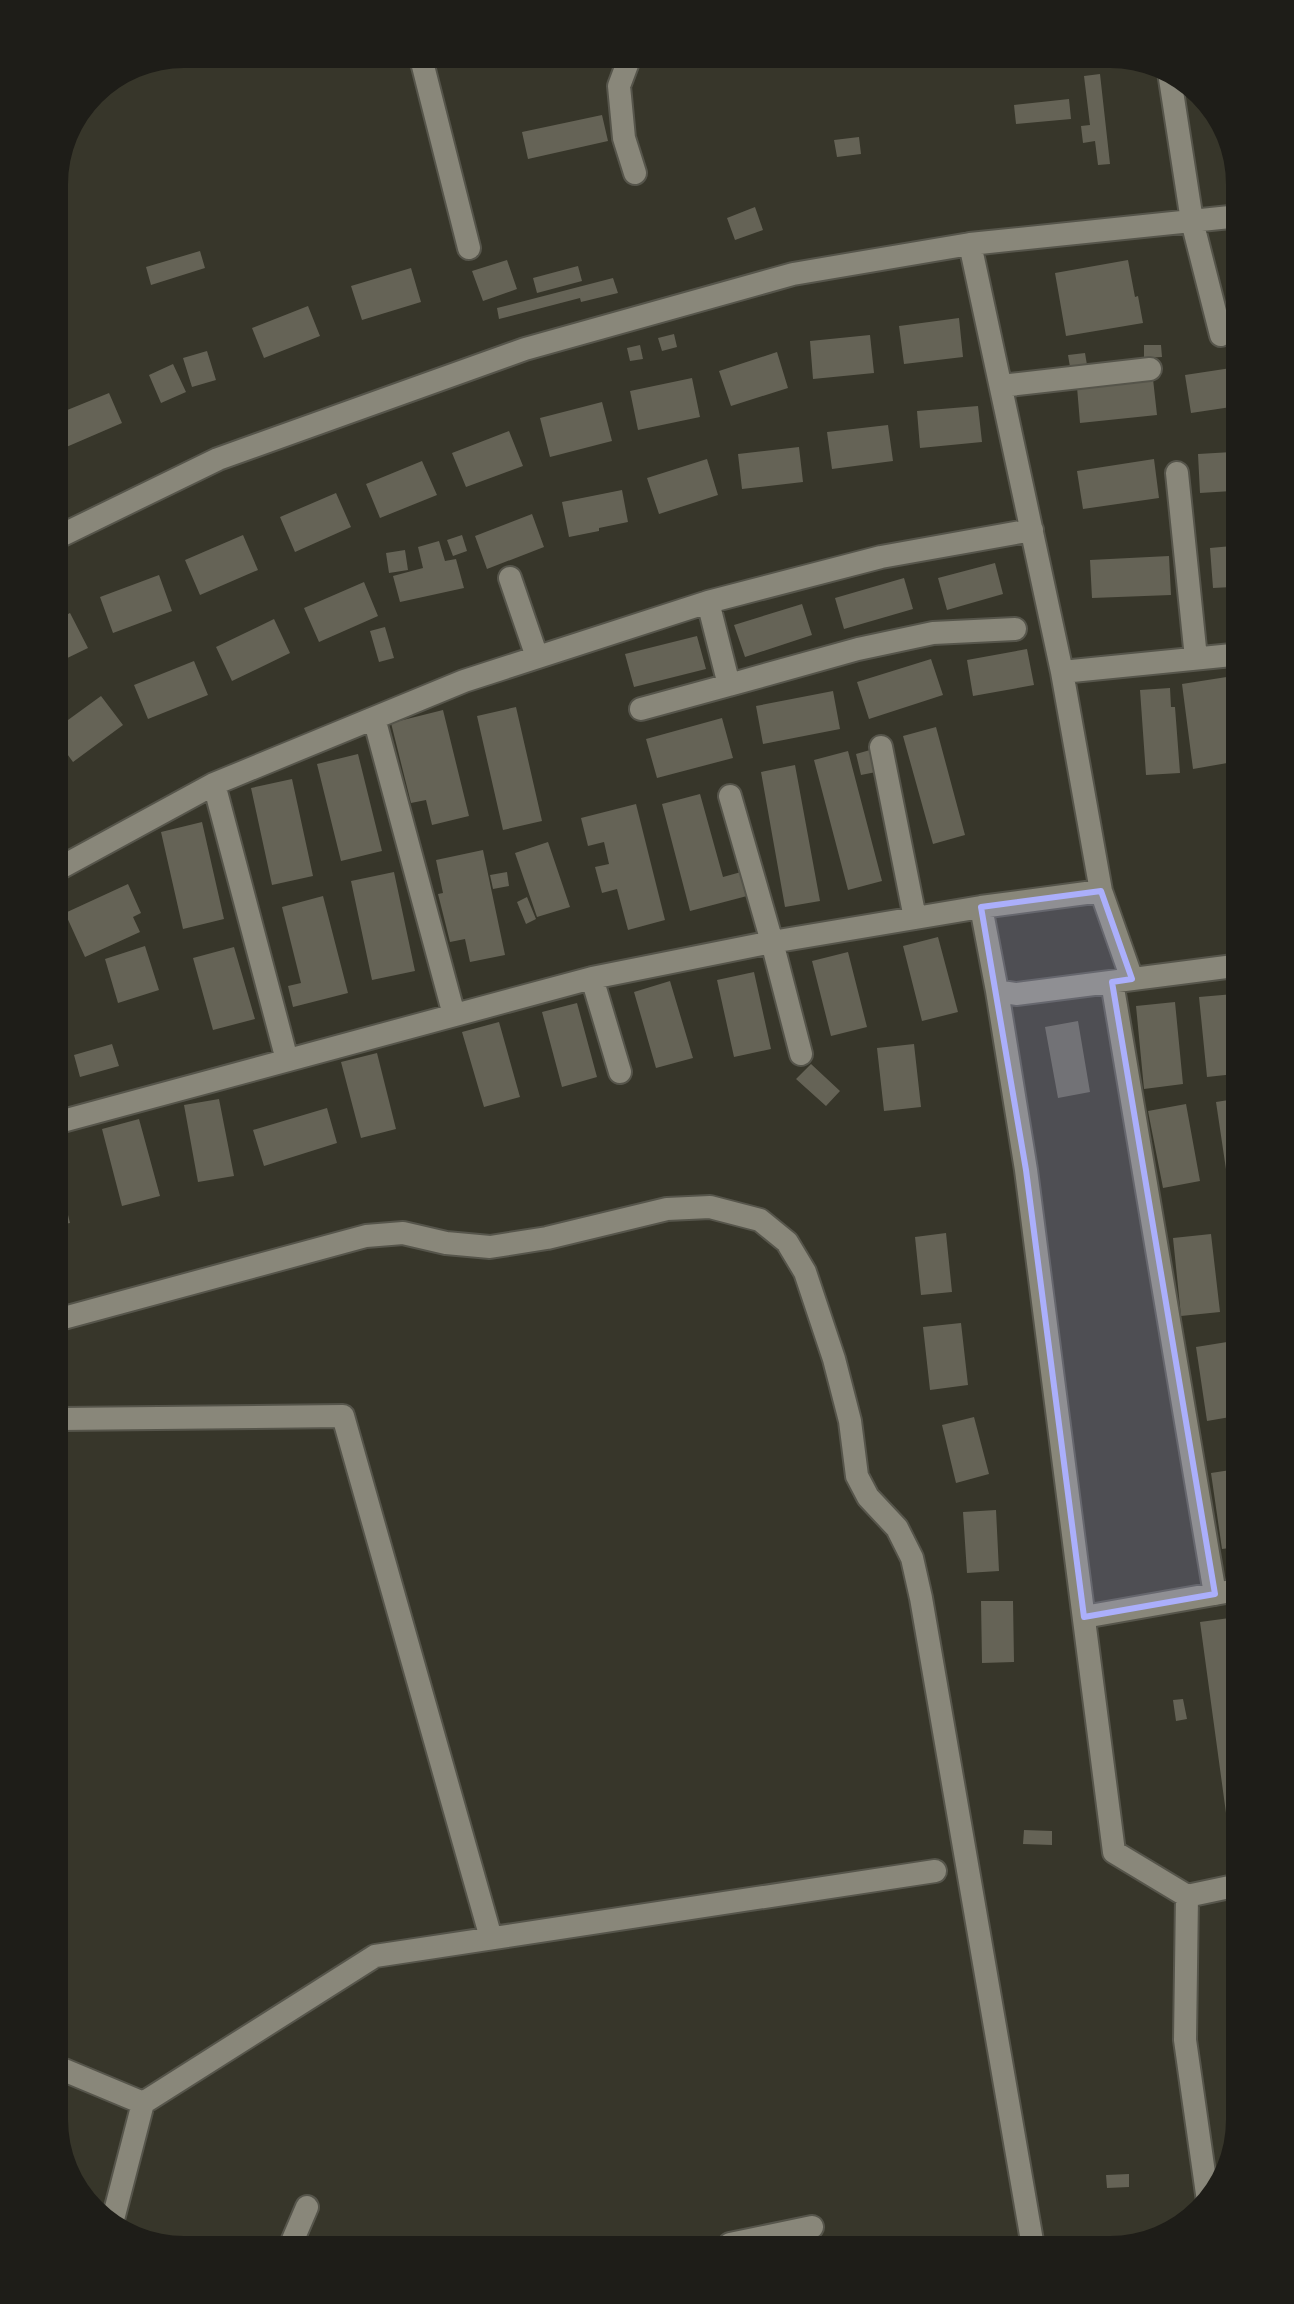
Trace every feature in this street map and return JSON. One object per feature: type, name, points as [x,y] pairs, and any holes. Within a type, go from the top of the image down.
[{"type":"street","points":[[424,68],[469,248]]},
{"type":"street","points":[[626,68],[619,86],[624,138],[635,173]]},
{"type":"street","points":[[1171,86],[1192,221],[1221,335]]},
{"type":"street","points":[[68,532],[218,459],[525,349],[793,274],[970,244],[1226,217]]},
{"type":"street","points":[[970,244],[1062,672],[1101,891],[1122,980],[1226,1592],[1084,1617]]},
{"type":"street","points":[[1001,386],[1150,369]]},
{"type":"street","points":[[1177,473],[1196,658]]},
{"type":"street","points":[[68,864],[214,784],[464,681],[708,602],[881,557],[1032,530]]},
{"type":"street","points":[[510,578],[537,657]]},
{"type":"street","points":[[708,602],[729,685]]},
{"type":"street","points":[[641,709],[858,649],[933,633],[1015,629]]},
{"type":"street","points":[[1062,672],[1226,656]]},
{"type":"street","points":[[374,718],[454,1015]]},
{"type":"street","points":[[881,747],[915,918]]},
{"type":"street","points":[[214,784],[287,1060]]},
{"type":"street","points":[[730,796],[801,1054]]},
{"type":"street","points":[[68,1120],[592,978],[772,942],[981,907],[1101,891]]},
{"type":"street","points":[[981,907],[1026,1170],[1114,1852],[1187,1896],[1226,1888]]},
{"type":"street","points":[[997,991],[1016,994],[1226,967]]},
{"type":"street","points":[[592,978],[620,1072]]},
{"type":"street","points":[[68,1317],[366,1236],[403,1233],[446,1243],[490,1247],[547,1238],[667,1209],[710,1207],[760,1220],[787,1242],[805,1272],[834,1359],[850,1421],[857,1476],[868,1497],[897,1528],[912,1558],[1031,2236]]},
{"type":"street","points":[[68,1419],[343,1416],[491,1938]]},
{"type":"street","points":[[115,2213],[143,2103],[375,1956],[935,1871]]},
{"type":"street","points":[[1187,1896],[1185,2040],[1206,2185]]},
{"type":"street","points":[[68,2072],[143,2103]]},
{"type":"street","points":[[295,2236],[307,2207]]},
{"type":"street","points":[[769,2236],[812,2227]]},
{"type":"highlighted area","points":[[1101,891],[1132,979],[1112,982],[1215,1594],[1084,1617],[1026,1170],[981,907]]},
{"type":"building","points":[[1100,74],[1110,164],[1098,165],[1095,141],[1083,143],[1081,126],[1090,125],[1084,76]]},
{"type":"building","points":[[1069,99],[1071,119],[1016,124],[1014,105]]},
{"type":"building","points":[[602,115],[608,141],[528,159],[522,132]]},
{"type":"building","points":[[859,137],[861,154],[837,157],[834,140]]},
{"type":"building","points":[[755,207],[763,230],[735,240],[727,218]]},
{"type":"building","points":[[200,251],[205,268],[151,285],[146,267]]},
{"type":"building","points":[[507,260],[517,289],[483,301],[472,271]]},
{"type":"building","points":[[1128,260],[1143,323],[1066,336],[1055,273]]},
{"type":"building","points":[[578,266],[582,281],[537,293],[533,278]]},
{"type":"building","points":[[411,268],[421,302],[362,320],[351,286]]},
{"type":"building","points":[[613,278],[618,293],[581,302],[580,298],[499,319],[497,308]]},
{"type":"building","points":[[308,306],[320,336],[264,358],[252,328]]},
{"type":"building","points":[[959,318],[963,357],[904,364],[899,326]]},
{"type":"building","points":[[674,334],[677,347],[662,351],[658,338]]},
{"type":"building","points":[[870,335],[874,373],[813,379],[810,341]]},
{"type":"building","points":[[640,345],[643,359],[630,361],[627,348]]},
{"type":"building","points":[[1144,345],[1161,345],[1162,357],[1144,358]]},
{"type":"building","points":[[207,351],[216,380],[192,387],[183,358]]},
{"type":"building","points":[[777,352],[788,388],[731,406],[719,371]]},
{"type":"building","points":[[1085,353],[1087,365],[1070,367],[1068,355]]},
{"type":"building","points":[[173,364],[186,392],[161,403],[149,375]]},
{"type":"building","points":[[1226,369],[1226,408],[1191,413],[1185,375]]},
{"type":"building","points":[[692,378],[700,417],[638,430],[630,391]]},
{"type":"building","points":[[1153,379],[1157,415],[1080,423],[1077,387]]},
{"type":"building","points":[[109,393],[122,423],[68,446],[68,410]]},
{"type":"building","points":[[602,402],[612,441],[550,457],[540,418]]},
{"type":"building","points":[[978,406],[982,442],[920,448],[917,411]]},
{"type":"building","points":[[888,425],[893,461],[832,469],[827,432]]},
{"type":"building","points":[[509,431],[523,466],[466,487],[452,453]]},
{"type":"building","points":[[799,447],[803,482],[742,489],[738,454]]},
{"type":"building","points":[[1226,452],[1226,491],[1200,493],[1198,454]]},
{"type":"building","points":[[707,459],[718,495],[659,514],[647,478]]},
{"type":"building","points":[[1154,459],[1159,498],[1083,509],[1077,471]]},
{"type":"building","points":[[422,461],[437,495],[380,518],[366,484]]},
{"type":"building","points":[[622,490],[628,522],[569,537],[562,502]]},
{"type":"building","points":[[336,493],[351,527],[295,552],[280,517]]},
{"type":"building","points":[[532,514],[544,547],[487,569],[475,536]]},
{"type":"building","points":[[243,535],[258,570],[200,595],[185,560]]},
{"type":"building","points":[[462,535],[467,551],[453,556],[447,540]]},
{"type":"building","points":[[439,541],[445,561],[456,559],[464,588],[400,602],[393,576],[423,568],[418,547]]},
{"type":"building","points":[[1226,547],[1226,587],[1213,588],[1210,548]]},
{"type":"building","points":[[405,550],[408,570],[389,573],[386,553]]},
{"type":"building","points":[[1169,556],[1171,595],[1092,598],[1090,560]]},
{"type":"building","points":[[995,563],[1003,594],[947,610],[938,578]]},
{"type":"building","points":[[159,575],[172,611],[113,633],[100,597]]},
{"type":"building","points":[[904,578],[913,609],[844,629],[835,598]]},
{"type":"building","points":[[364,582],[378,616],[319,642],[304,608]]},
{"type":"building","points":[[802,604],[812,635],[745,657],[734,625]]},
{"type":"building","points":[[68,614],[88,648],[68,658]]},
{"type":"building","points":[[274,619],[290,653],[232,681],[216,647]]},
{"type":"building","points":[[385,627],[394,658],[379,662],[370,631]]},
{"type":"building","points":[[697,636],[706,669],[634,687],[625,654]]},
{"type":"building","points":[[1027,649],[1034,685],[973,696],[967,660]]},
{"type":"building","points":[[931,659],[943,695],[869,719],[857,682]]},
{"type":"building","points":[[194,661],[208,695],[148,719],[134,685]]},
{"type":"building","points":[[1226,677],[1226,763],[1193,769],[1182,684]]},
{"type":"building","points":[[1170,688],[1171,707],[1175,707],[1180,773],[1146,775],[1140,690]]},
{"type":"building","points":[[833,691],[840,729],[763,744],[756,706]]},
{"type":"building","points":[[101,696],[123,725],[73,762],[68,755],[68,720]]},
{"type":"building","points":[[516,707],[542,821],[503,830],[477,716]]},
{"type":"building","points":[[443,710],[469,816],[432,825],[426,800],[411,803],[391,723]]},
{"type":"building","points":[[722,718],[733,758],[657,778],[646,739]]},
{"type":"building","points":[[936,727],[965,835],[933,844],[903,736]]},
{"type":"building","points":[[870,750],[876,772],[861,775],[856,754]]},
{"type":"building","points":[[848,751],[882,881],[848,890],[814,760]]},
{"type":"building","points":[[358,754],[382,851],[341,861],[317,764]]},
{"type":"building","points":[[795,765],[820,901],[785,907],[761,772]]},
{"type":"building","points":[[292,779],[313,876],[272,885],[251,788]]},
{"type":"building","points":[[700,794],[723,877],[741,872],[747,896],[690,911],[662,804]]},
{"type":"building","points":[[636,804],[665,920],[628,930],[617,889],[602,893],[595,867],[609,864],[604,842],[588,846],[581,818]]},
{"type":"building","points":[[202,822],[224,919],[183,929],[161,832]]},
{"type":"building","points":[[548,842],[570,907],[537,917],[515,853]]},
{"type":"building","points":[[483,850],[505,955],[470,962],[465,939],[450,942],[438,894],[443,893],[436,860]]},
{"type":"building","points":[[394,872],[415,971],[372,980],[351,881]]},
{"type":"building","points":[[507,872],[509,886],[493,889],[490,875]]},
{"type":"building","points":[[128,884],[141,913],[133,917],[140,932],[85,957],[68,920],[68,912]]},
{"type":"building","points":[[323,896],[348,993],[293,1007],[288,986],[301,983],[282,907]]},
{"type":"building","points":[[527,897],[536,919],[526,924],[517,902]]},
{"type":"building","points":[[938,937],[958,1012],[922,1021],[903,946]]},
{"type":"building","points":[[145,946],[159,990],[118,1003],[105,959]]},
{"type":"building","points":[[234,947],[255,1019],[213,1030],[193,958]]},
{"type":"building","points":[[848,952],[867,1027],[831,1036],[812,961]]},
{"type":"building","points":[[754,972],[771,1049],[734,1057],[717,980]]},
{"type":"building","points":[[670,981],[693,1058],[656,1068],[634,992]]},
{"type":"building","points":[[1226,995],[1226,1075],[1207,1077],[1199,997]]},
{"type":"building","points":[[1175,1002],[1183,1084],[1144,1089],[1136,1006]]},
{"type":"building","points":[[577,1003],[597,1077],[562,1087],[542,1012]]},
{"type":"building","points":[[1078,1021],[1090,1092],[1058,1098],[1045,1027]]},
{"type":"building","points":[[499,1022],[520,1097],[484,1107],[462,1032]]},
{"type":"building","points":[[112,1044],[119,1066],[80,1077],[74,1055]]},
{"type":"building","points":[[914,1044],[921,1107],[884,1111],[877,1048]]},
{"type":"building","points":[[377,1053],[396,1129],[361,1138],[341,1062]]},
{"type":"building","points":[[811,1064],[840,1091],[826,1106],[796,1079]]},
{"type":"building","points":[[219,1099],[234,1176],[198,1182],[184,1105]]},
{"type":"building","points":[[1226,1100],[1226,1169],[1216,1102]]},
{"type":"building","points":[[1186,1104],[1200,1181],[1163,1188],[1148,1111]]},
{"type":"building","points":[[327,1108],[337,1143],[264,1166],[253,1130]]},
{"type":"building","points":[[139,1119],[160,1196],[122,1206],[102,1129]]},
{"type":"building","points":[[946,1233],[952,1292],[921,1295],[915,1237]]},
{"type":"building","points":[[1211,1234],[1220,1312],[1181,1316],[1173,1238]]},
{"type":"building","points":[[961,1323],[968,1385],[930,1390],[923,1327]]},
{"type":"building","points":[[1226,1342],[1226,1418],[1207,1421],[1196,1347]]},
{"type":"building","points":[[974,1417],[989,1474],[956,1483],[942,1425]]},
{"type":"building","points":[[1226,1471],[1226,1548],[1222,1549],[1211,1473]]},
{"type":"building","points":[[996,1510],[999,1571],[967,1573],[963,1512]]},
{"type":"building","points":[[981,1601],[1013,1601],[1014,1662],[982,1663]]},
{"type":"building","points":[[1226,1618],[1226,1813],[1200,1622]]},
{"type":"building","points":[[1183,1699],[1187,1719],[1176,1721],[1173,1700]]},
{"type":"building","points":[[1024,1830],[1052,1831],[1052,1845],[1023,1844]]},
{"type":"building","points":[[1129,2174],[1129,2187],[1107,2188],[1106,2175]]}]
